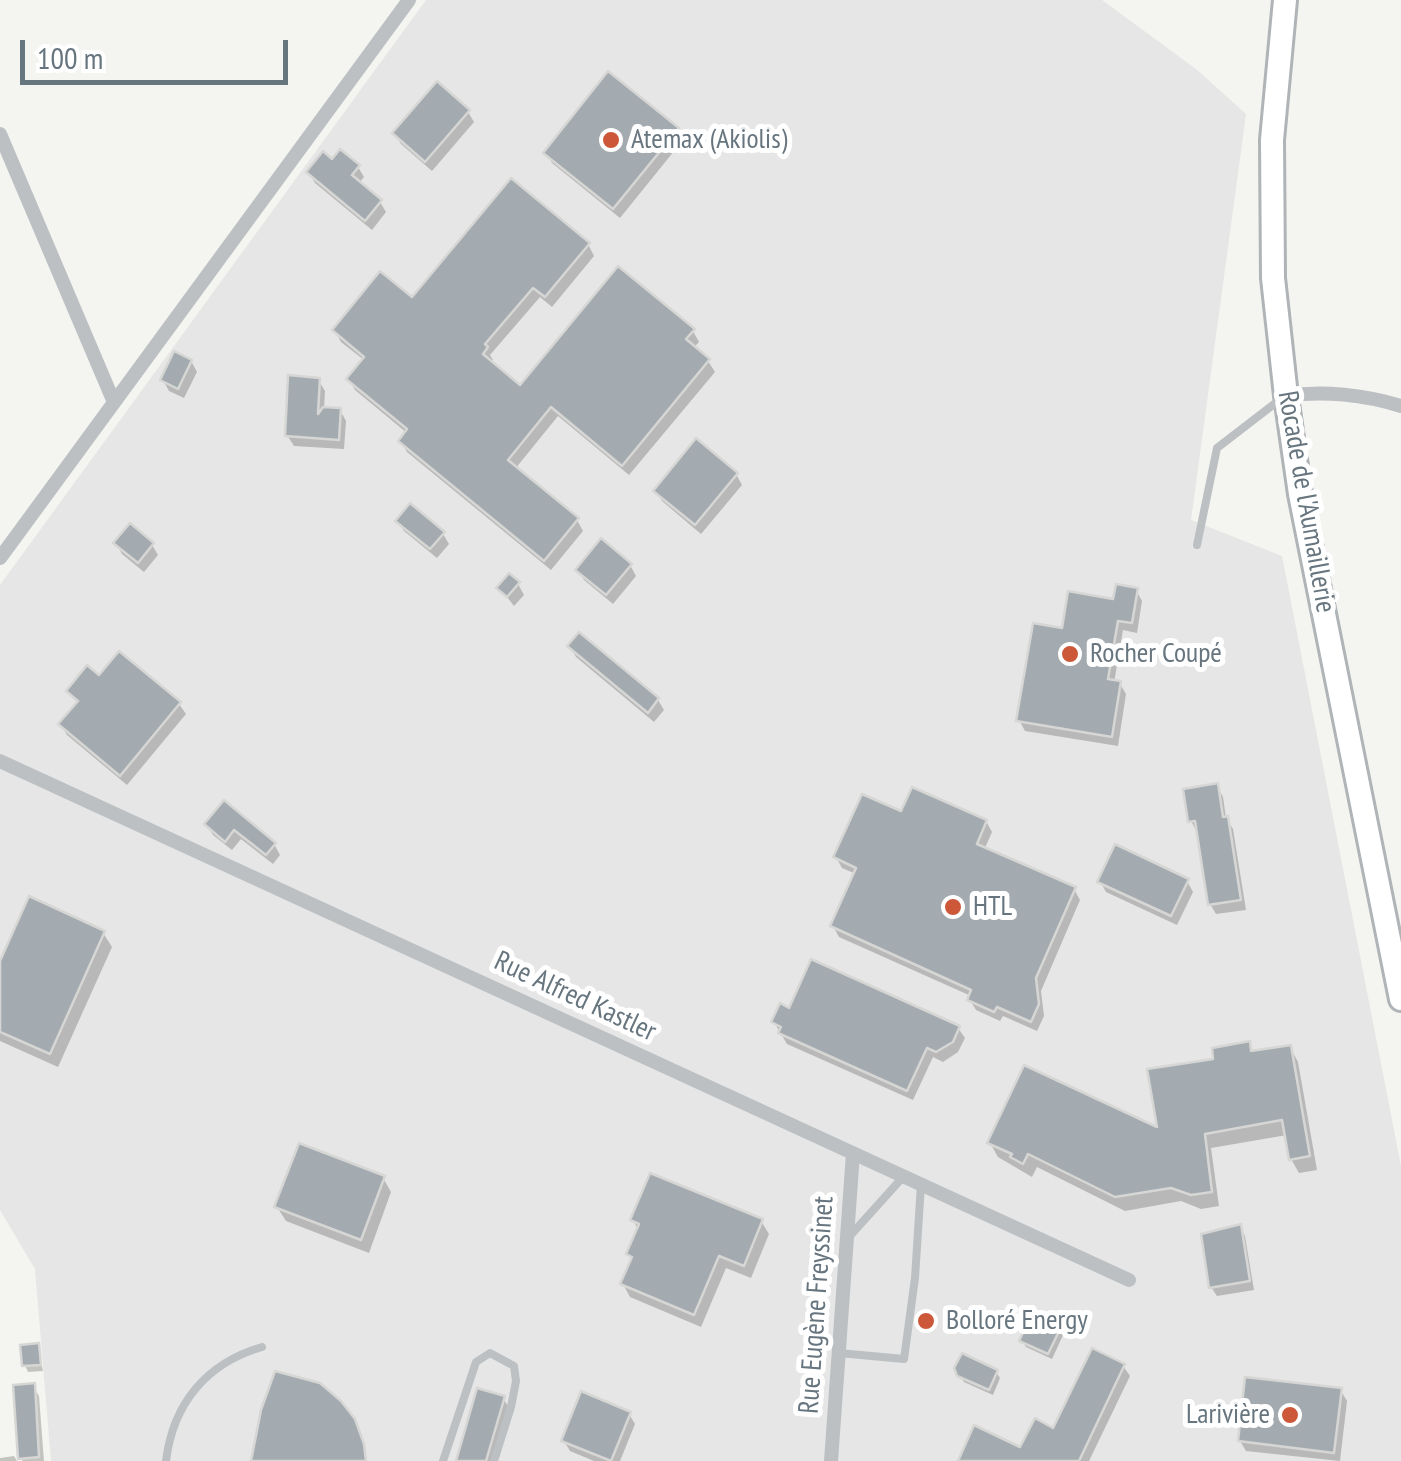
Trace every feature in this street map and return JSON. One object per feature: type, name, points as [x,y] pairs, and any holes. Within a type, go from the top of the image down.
[{"type":"main road","name":"Rocade de l'Aumaillerie","points":[[1285,0],[1272,160],[1273,278],[1286,396],[1300,494],[1401,998]]},
{"type":"street","points":[[0,558],[409,0]]},
{"type":"street","points":[[0,134],[113,400]]},
{"type":"street","points":[[1286,396],[1343,395],[1401,406]]},
{"type":"street","name":"Rue Alfred Kastler","points":[[0,761],[1128,1280]]},
{"type":"street","name":"Rue Eugène Freyssinet","points":[[831,1461],[853,1152]]},
{"type":"lane","points":[[1197,545],[1217,448],[1286,396]]},
{"type":"lane","points":[[848,1238],[903,1176]]},
{"type":"lane","points":[[839,1353],[904,1358],[922,1184]]},
{"type":"lane","points":[[166,1461],[169,1438],[178,1416],[202,1378],[240,1353],[262,1347]]},
{"type":"lane","points":[[444,1461],[476,1362],[490,1353],[514,1366],[516,1381],[494,1461]]},
{"type":"shaded area","points":[[426,0],[1102,0],[1196,69],[1246,114],[1191,520],[1282,556],[1401,1166],[1401,1461],[51,1461],[35,1269],[0,1210],[0,585]]},
{"type":"building","name":"Atemax (Akiolis)","points":[[608,71],[679,128],[613,209],[543,153]]},
{"type":"building","points":[[437,81],[470,110],[425,162],[392,133]]},
{"type":"building","points":[[340,149],[360,165],[352,175],[382,200],[365,221],[306,172],[323,151],[332,159]]},
{"type":"building","points":[[511,178],[590,243],[545,297],[533,288],[485,344],[488,347],[483,354],[520,385],[618,266],[695,329],[686,339],[710,359],[622,466],[551,407],[508,460],[579,518],[544,561],[398,441],[407,429],[346,379],[364,357],[332,330],[380,271],[412,297]]},
{"type":"building","points":[[174,351],[192,360],[178,389],[160,380]]},
{"type":"building","points":[[288,375],[320,378],[318,414],[323,407],[341,408],[339,440],[285,436]]},
{"type":"building","points":[[696,438],[738,473],[695,525],[653,491]]},
{"type":"building","points":[[410,503],[445,532],[430,549],[395,521]]},
{"type":"building","points":[[130,523],[154,543],[138,563],[113,543]]},
{"type":"building","points":[[601,538],[632,564],[606,595],[575,570]]},
{"type":"building","points":[[509,573],[520,582],[507,597],[496,588]]},
{"type":"building","name":"Rocher Coupé","points":[[1116,584],[1138,588],[1132,623],[1118,621],[1108,679],[1121,681],[1112,737],[1016,721],[1033,623],[1062,628],[1068,591],[1113,599]]},
{"type":"building","points":[[579,632],[659,698],[648,713],[567,646]]},
{"type":"building","points":[[119,651],[181,702],[120,776],[58,724],[78,701],[66,691],[87,665],[99,675]]},
{"type":"building","points":[[1218,783],[1223,817],[1228,816],[1241,900],[1208,905],[1195,821],[1188,822],[1183,789]]},
{"type":"building","name":"HTL","points":[[912,787],[987,820],[977,844],[1076,887],[1036,978],[1039,1004],[1031,1022],[997,1007],[994,1012],[967,1000],[971,990],[830,926],[856,868],[833,857],[862,794],[901,811]]},
{"type":"building","points":[[224,800],[276,843],[266,855],[234,830],[225,842],[204,824]]},
{"type":"building","points":[[1115,844],[1189,879],[1171,916],[1097,882]]},
{"type":"building","points":[[29,896],[105,931],[50,1054],[0,1032],[0,961]]},
{"type":"building","points":[[811,959],[960,1026],[953,1042],[936,1052],[927,1048],[907,1091],[778,1033],[781,1027],[771,1022],[780,1003],[789,1008]]},
{"type":"building","points":[[1250,1041],[1251,1051],[1291,1045],[1310,1156],[1289,1160],[1282,1120],[1205,1134],[1212,1192],[1191,1195],[1171,1188],[1115,1197],[1028,1154],[1023,1164],[1010,1157],[1012,1154],[987,1143],[1024,1065],[1157,1127],[1147,1069],[1213,1059],[1212,1048]]},
{"type":"building","points":[[299,1143],[385,1176],[361,1240],[274,1207]]},
{"type":"building","points":[[650,1173],[763,1219],[744,1266],[719,1256],[694,1315],[620,1284],[632,1257],[626,1254],[639,1224],[630,1220]]},
{"type":"building","points":[[1241,1224],[1250,1281],[1209,1288],[1201,1234]]},
{"type":"building","points":[[1033,1311],[1062,1325],[1048,1354],[1019,1341]]},
{"type":"building","points":[[39,1343],[41,1365],[22,1366],[20,1345]]},
{"type":"building","points":[[1092,1348],[1125,1364],[1079,1461],[958,1461],[974,1425],[1020,1447],[1035,1418],[1053,1428]]},
{"type":"building","points":[[962,1353],[998,1370],[989,1390],[957,1376],[954,1368]]},
{"type":"building","points":[[275,1371],[320,1383],[341,1401],[355,1419],[366,1461],[251,1461],[261,1410]]},
{"type":"building","name":"Larivière","points":[[1245,1377],[1342,1388],[1334,1453],[1238,1441]]},
{"type":"building","points":[[35,1383],[39,1457],[18,1459],[13,1385]]},
{"type":"building","points":[[477,1388],[505,1396],[486,1461],[456,1461]]},
{"type":"building","points":[[581,1391],[631,1412],[611,1461],[561,1441]]},
{"type":"place","name":"Atemax (Akiolis)","points":[[611,140]]},
{"type":"place","name":"Rocher Coupé","points":[[1070,654]]},
{"type":"place","name":"HTL","points":[[953,907]]},
{"type":"place","name":"Bolloré Energy","points":[[926,1321]]},
{"type":"place","name":"Larivière","points":[[1290,1415]]}]
